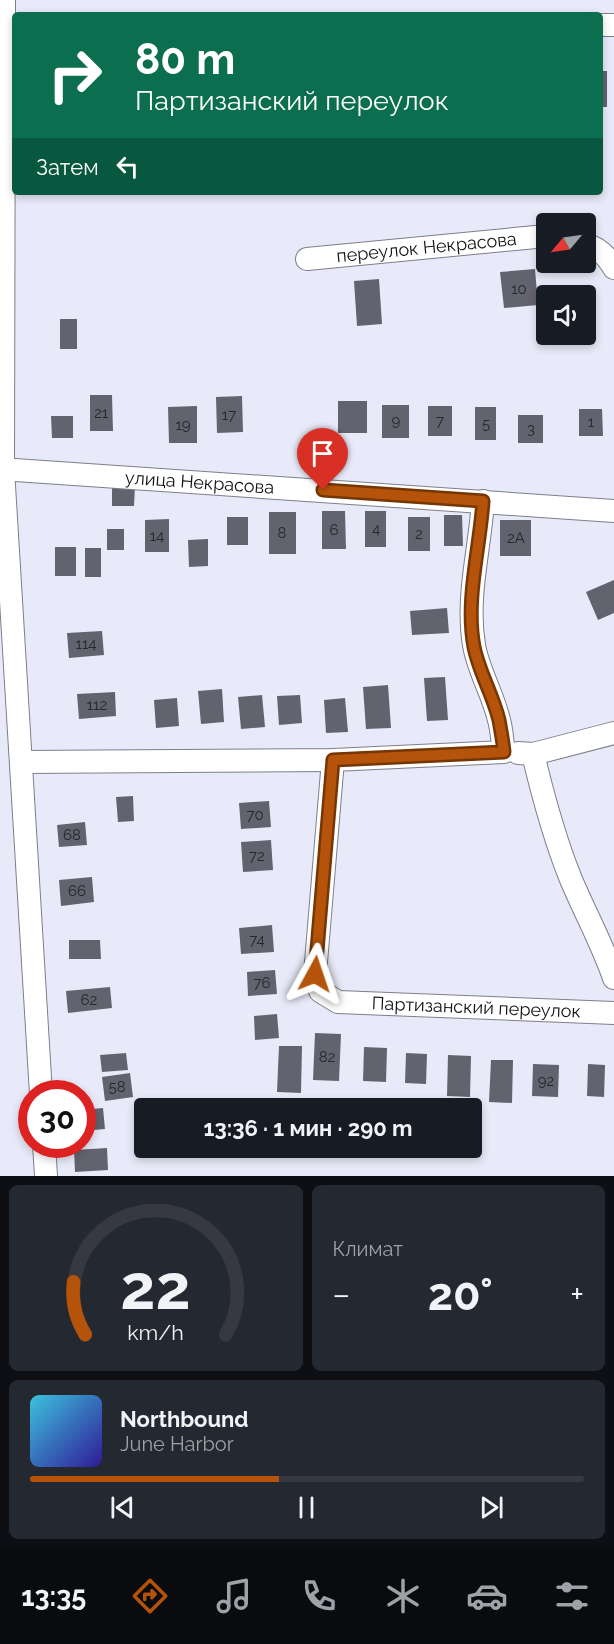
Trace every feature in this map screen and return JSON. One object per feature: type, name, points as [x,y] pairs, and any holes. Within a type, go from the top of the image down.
[{"type":"street","points":[[4,0],[6,33],[1,469],[40,1080]]},
{"type":"street","name":"переулок Некрасова","points":[[307,260],[536,237]]},
{"type":"street","points":[[596,249],[607,255],[614,268]]},
{"type":"street","name":"улица Некрасова","points":[[1,469],[614,511]]},
{"type":"street","points":[[483,501],[471,618],[474,647],[499,720],[504,752]]},
{"type":"street","points":[[21,762],[333,760],[504,752],[532,754],[614,733]]},
{"type":"street","points":[[532,754],[546,810],[567,868],[607,956],[614,978]]},
{"type":"street","name":"Партизанский переулок","points":[[333,760],[315,974],[320,991],[339,1002],[614,1013]]},
{"type":"street","points":[[45,1158],[46,1176]]},
{"type":"building","points":[[603,71],[607,71],[607,107],[603,107]]},
{"type":"building","points":[[535,269],[536,305],[504,308],[500,272]]},
{"type":"building","points":[[379,279],[382,324],[357,326],[354,281]]},
{"type":"building","points":[[60,319],[77,319],[77,349],[60,349]]},
{"type":"building","points":[[90,395],[112,395],[113,431],[90,431]]},
{"type":"building","points":[[242,396],[243,432],[217,433],[216,397]]},
{"type":"building","points":[[338,401],[367,401],[367,433],[338,433]]},
{"type":"building","points":[[382,405],[409,405],[409,438],[382,438]]},
{"type":"building","points":[[197,406],[197,443],[169,443],[168,407]]},
{"type":"building","points":[[428,406],[452,406],[452,436],[428,436]]},
{"type":"building","points":[[475,407],[496,407],[496,440],[475,440]]},
{"type":"building","points":[[579,409],[602,409],[603,436],[579,436]]},
{"type":"building","points":[[518,415],[543,415],[543,443],[518,443]]},
{"type":"building","points":[[51,416],[73,416],[73,438],[52,438]]},
{"type":"building","points":[[112,486],[135,486],[134,506],[112,506]]},
{"type":"building","points":[[322,511],[345,511],[346,549],[322,549]]},
{"type":"building","points":[[365,511],[386,511],[386,547],[365,547]]},
{"type":"building","points":[[269,512],[296,512],[296,554],[269,554]]},
{"type":"building","points":[[444,515],[462,515],[463,546],[444,546]]},
{"type":"building","points":[[227,517],[248,517],[248,545],[227,545]]},
{"type":"building","points":[[408,517],[430,517],[430,551],[408,551]]},
{"type":"building","points":[[169,519],[169,552],[145,552],[145,520]]},
{"type":"building","points":[[500,520],[531,520],[531,556],[500,556]]},
{"type":"building","points":[[107,529],[124,529],[124,550],[107,550]]},
{"type":"building","points":[[208,539],[208,566],[189,567],[188,540]]},
{"type":"building","points":[[55,547],[76,547],[76,576],[55,576]]},
{"type":"building","points":[[85,548],[101,548],[101,577],[85,577]]},
{"type":"building","points":[[614,580],[614,613],[598,620],[586,592]]},
{"type":"building","points":[[447,608],[449,633],[412,635],[410,611]]},
{"type":"building","points":[[102,631],[104,655],[69,658],[67,633]]},
{"type":"building","points":[[445,677],[448,720],[427,721],[424,678]]},
{"type":"building","points":[[388,685],[391,728],[366,729],[363,687]]},
{"type":"building","points":[[222,689],[224,722],[201,724],[198,691]]},
{"type":"building","points":[[115,692],[116,716],[79,719],[77,694]]},
{"type":"building","points":[[262,695],[265,727],[241,729],[238,697]]},
{"type":"building","points":[[300,695],[302,723],[279,725],[277,696]]},
{"type":"building","points":[[177,698],[179,726],[156,728],[154,700]]},
{"type":"building","points":[[345,698],[348,732],[326,733],[324,700]]},
{"type":"building","points":[[133,796],[134,821],[118,822],[116,797]]},
{"type":"building","points":[[269,801],[271,827],[241,829],[239,803]]},
{"type":"building","points":[[85,822],[87,845],[59,847],[57,825]]},
{"type":"building","points":[[271,840],[273,870],[243,872],[241,842]]},
{"type":"building","points":[[92,877],[94,902],[61,906],[59,880]]},
{"type":"building","points":[[272,925],[274,952],[241,954],[239,928]]},
{"type":"building","points":[[69,940],[100,940],[101,959],[69,959]]},
{"type":"building","points":[[275,970],[277,994],[248,996],[247,972]]},
{"type":"building","points":[[110,987],[112,1008],[68,1013],[66,991]]},
{"type":"building","points":[[277,1014],[279,1038],[255,1040],[254,1016]]},
{"type":"building","points":[[315,1033],[341,1034],[339,1081],[313,1080]]},
{"type":"building","points":[[279,1046],[302,1046],[301,1093],[277,1092]]},
{"type":"building","points":[[364,1047],[387,1048],[386,1082],[363,1081]]},
{"type":"building","points":[[126,1053],[128,1070],[102,1072],[100,1055]]},
{"type":"building","points":[[406,1053],[427,1054],[426,1084],[405,1083]]},
{"type":"building","points":[[448,1055],[471,1056],[470,1097],[447,1096]]},
{"type":"building","points":[[491,1060],[513,1060],[512,1103],[489,1102]]},
{"type":"building","points":[[533,1064],[559,1065],[558,1097],[532,1096]]},
{"type":"building","points":[[588,1064],[605,1065],[604,1097],[587,1096]]},
{"type":"building","points":[[130,1073],[133,1097],[105,1101],[102,1077]]},
{"type":"building","points":[[103,1108],[105,1129],[96,1130],[96,1109]]},
{"type":"building","points":[[107,1148],[108,1170],[75,1172],[74,1158],[96,1158],[96,1149]]},
{"type":"route","points":[[315,974],[333,760],[504,752],[499,720],[474,647],[471,618],[483,501],[323,490]]}]
